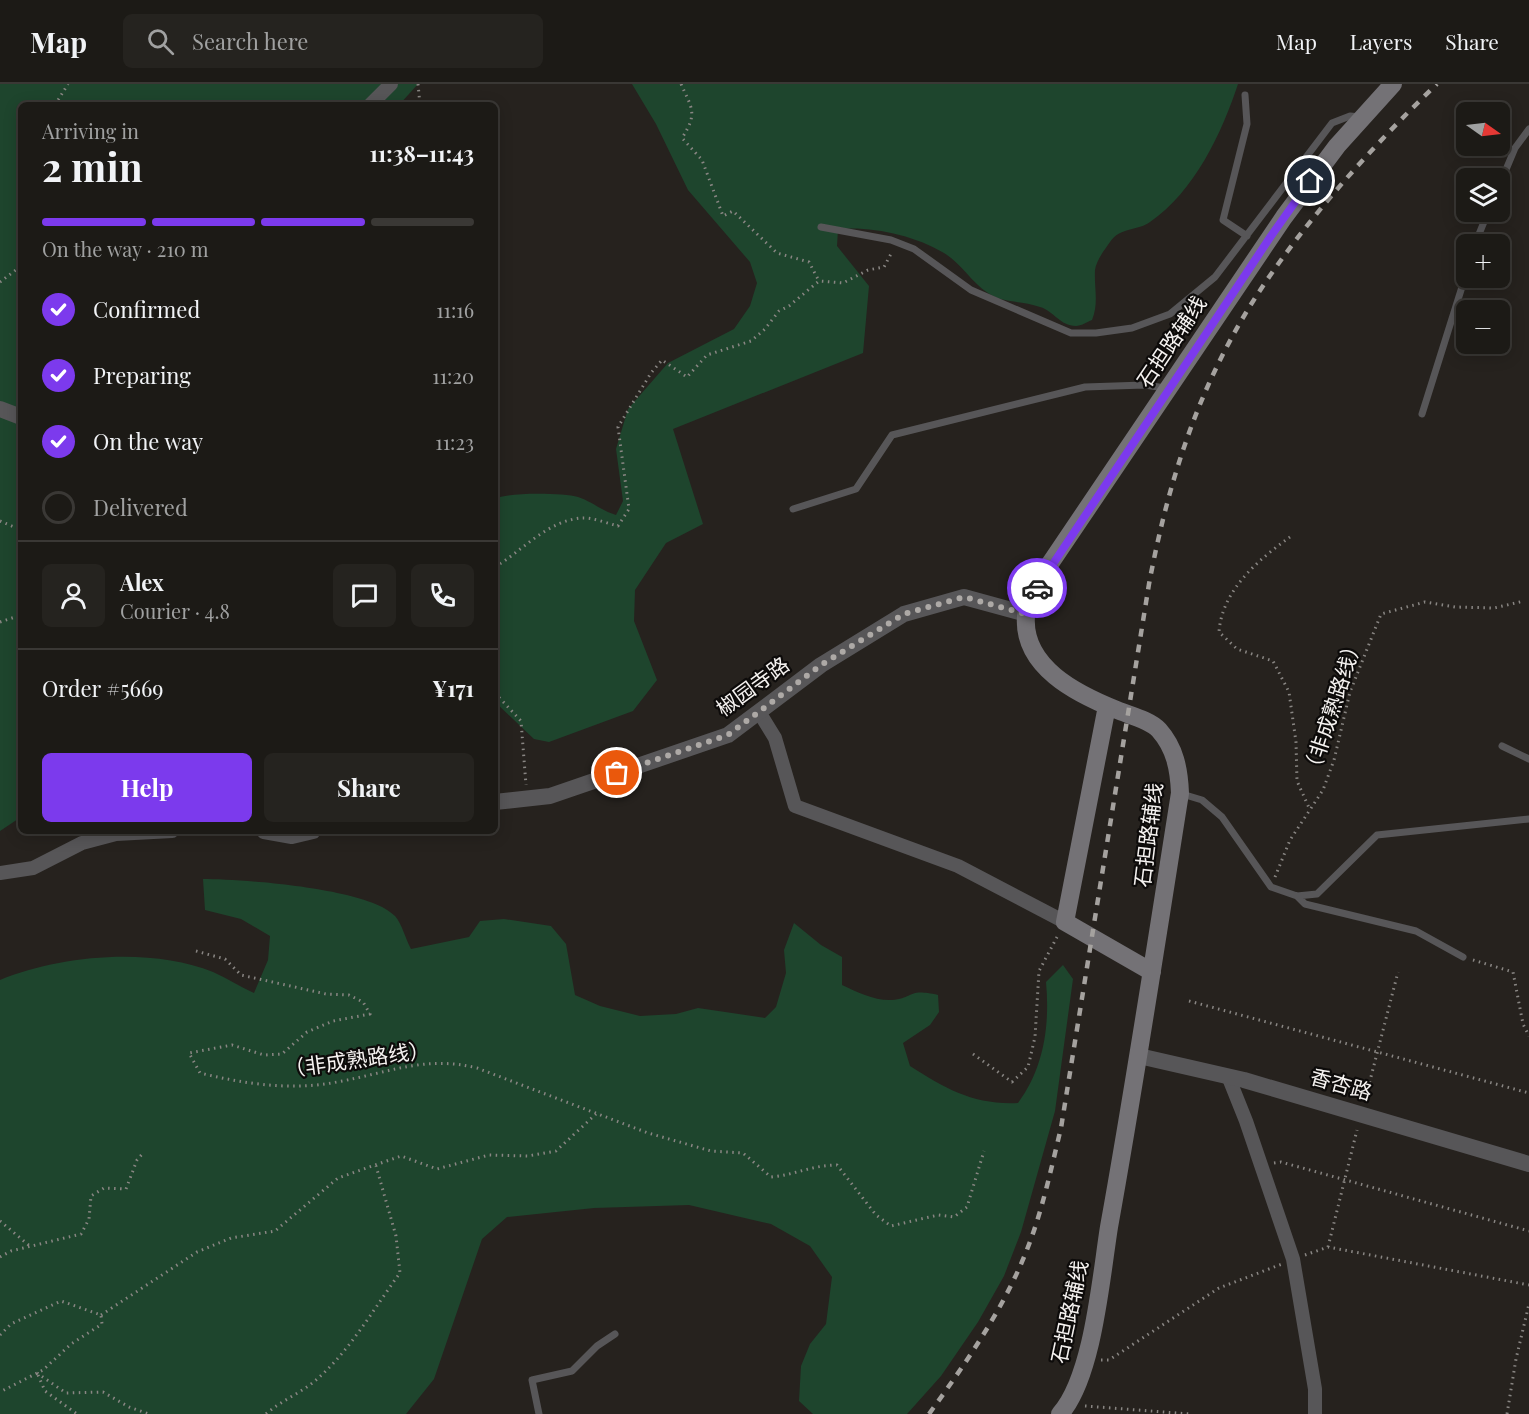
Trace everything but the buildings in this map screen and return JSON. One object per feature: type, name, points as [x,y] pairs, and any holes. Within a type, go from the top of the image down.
[{"type":"main road","name":"石担路辅线","points":[[1064,1409],[1080,1378],[1090,1339],[1139,1056],[1180,793],[1179,771],[1171,747],[1157,727],[1078,694],[1044,666],[1028,640],[1026,614],[1041,578],[1284,216],[1337,146],[1393,84]]},
{"type":"main road","points":[[1107,706],[1065,921],[1152,972]]},
{"type":"street","points":[[373,102],[391,84]]},
{"type":"street","points":[[0,409],[18,416]]},
{"type":"street","name":"椒园寺路","points":[[498,802],[550,796],[728,735],[821,665],[904,614],[964,597],[1026,614]]},
{"type":"street","points":[[759,712],[774,738],[795,806],[958,866],[1065,921]]},
{"type":"street","points":[[0,873],[33,868],[82,843],[116,834]]},
{"type":"street","points":[[281,834],[292,836],[300,834]]},
{"type":"street","name":"香杏路","points":[[1139,1056],[1228,1076],[1529,1164]]},
{"type":"street","points":[[1228,1076],[1293,1259],[1316,1389],[1315,1414]]},
{"type":"lane","points":[[1245,95],[1246,124],[1223,220],[1247,236]]},
{"type":"lane","points":[[821,228],[897,243],[932,260],[971,290],[1071,333],[1096,333],[1132,328],[1170,314],[1215,277],[1332,123],[1350,116],[1363,117]]},
{"type":"lane","points":[[1507,168],[1515,148],[1529,129]]},
{"type":"lane","points":[[1422,414],[1462,288]]},
{"type":"lane","points":[[793,509],[856,489],[892,435],[1085,387],[1144,385],[1168,389]]},
{"type":"lane","points":[[1502,746],[1529,759]]},
{"type":"lane","points":[[1180,793],[1202,800],[1222,817],[1271,887],[1297,896],[1317,894],[1377,835],[1529,819]]},
{"type":"lane","points":[[1297,896],[1305,904],[1416,931],[1463,957]]},
{"type":"lane","points":[[539,1414],[532,1380],[572,1371],[597,1346],[615,1334]]},
{"type":"path","points":[[57,102],[68,84]]},
{"type":"path","points":[[418,84],[420,102]]},
{"type":"path","points":[[681,84],[691,108],[692,122],[682,138],[702,160],[723,216],[732,211],[777,253],[809,262],[819,281]]},
{"type":"path","points":[[498,566],[540,534],[567,522],[581,518],[618,526],[629,509],[618,428],[651,373],[662,360],[687,377],[707,355],[751,341],[765,329],[778,311],[789,306],[819,281],[843,283],[868,270],[884,267],[897,243]]},
{"type":"path","points":[[0,282],[18,268]]},
{"type":"path","points":[[0,521],[18,529]]},
{"type":"path","name":"（非成熟路线）","points":[[1290,537],[1262,557],[1234,590],[1220,618],[1219,632],[1237,649],[1273,661],[1289,692],[1296,742],[1297,781],[1310,810]]},
{"type":"path","name":"（非成熟路线）","points":[[1271,887],[1290,840],[1323,790],[1334,760],[1350,692],[1381,614],[1425,602],[1455,608],[1494,608],[1524,601]]},
{"type":"path","points":[[0,622],[18,616]]},
{"type":"path","points":[[498,696],[521,721],[527,798]]},
{"type":"path","points":[[973,1054],[1012,1082],[1028,1067],[1035,1037],[1039,971],[1065,921]]},
{"type":"path","name":"（非成熟路线）","points":[[196,951],[225,958],[241,975],[326,994],[349,995],[363,1002],[370,1014],[333,1021],[307,1032],[282,1054],[264,1055],[232,1045],[189,1053],[200,1074],[280,1087],[336,1082],[419,1064],[452,1062],[477,1068],[596,1114],[680,1143],[711,1151],[743,1153],[771,1177],[786,1176],[816,1165],[837,1165],[876,1215],[891,1226],[938,1215],[954,1217],[967,1207],[984,1151]]},
{"type":"path","points":[[1463,957],[1513,972],[1523,1024],[1529,1036]]},
{"type":"path","points":[[1189,1000],[1529,1093]]},
{"type":"path","points":[[101,1315],[197,1252],[231,1238],[275,1231],[338,1178],[401,1156],[437,1168],[489,1155],[528,1156],[556,1151],[596,1114]]},
{"type":"path","points":[[0,1257],[11,1251],[81,1234],[89,1219],[91,1196],[104,1188],[126,1189],[137,1160],[144,1152]]},
{"type":"path","points":[[1261,1166],[1281,1162],[1529,1231]]},
{"type":"path","points":[[266,1414],[281,1400],[316,1381],[344,1349],[400,1273],[396,1236],[376,1166]]},
{"type":"path","points":[[0,1221],[31,1246]]},
{"type":"path","points":[[0,1335],[11,1324],[61,1300],[101,1315]]},
{"type":"path","points":[[1507,1414],[1516,1359],[1529,1304]]},
{"type":"path","points":[[0,1392],[37,1373],[71,1344],[102,1324],[101,1315]]},
{"type":"path","points":[[37,1373],[45,1390],[77,1414]]},
{"type":"path","points":[[37,1373],[66,1393],[103,1392],[129,1407],[149,1414]]},
{"type":"path","points":[[1064,1409],[1190,1414]]},
{"type":"green space","points":[[0,84],[418,84],[402,102],[18,102],[18,819],[0,831]]},
{"type":"green space","points":[[632,84],[1238,84],[1215,141],[1205,160],[1180,195],[1150,222],[1114,237],[1103,252],[1095,270],[1094,314],[1092,320],[1082,325],[1066,324],[1040,307],[994,296],[982,289],[950,257],[920,241],[893,233],[865,229],[838,229],[837,246],[869,286],[863,353],[673,429],[703,524],[666,543],[635,590],[634,621],[657,680],[633,711],[549,742],[534,739],[498,705],[498,498],[523,494],[578,497],[616,515],[623,501],[616,449],[628,409],[668,363],[734,329],[750,306],[757,283],[750,262],[688,190],[656,124]]},
{"type":"green space","points":[[203,879],[274,883],[360,898],[381,906],[395,916],[411,949],[469,937],[480,921],[504,919],[551,926],[566,944],[575,995],[600,1006],[640,1016],[676,1014],[698,1008],[765,1018],[776,1007],[786,973],[784,950],[794,923],[821,945],[842,957],[842,985],[866,996],[886,1000],[899,999],[916,993],[938,995],[939,1012],[930,1025],[903,1043],[910,1066],[961,1094],[1002,1103],[1018,1103],[1034,1075],[1046,1030],[1046,982],[1063,965],[1073,979],[1055,1111],[1021,1232],[1004,1276],[978,1322],[941,1376],[907,1414],[813,1414],[799,1401],[801,1366],[810,1344],[826,1324],[832,1277],[810,1246],[771,1224],[689,1205],[594,1208],[507,1217],[482,1239],[434,1379],[406,1414],[0,1414],[0,980],[24,971],[78,960],[134,957],[189,964],[213,972],[254,993],[268,960],[270,936],[241,919],[205,910]]},
{"type":"railway","points":[[929,1414],[972,1352],[1011,1286],[1022,1263],[1044,1198],[1061,1128],[1149,584],[1171,489],[1191,428],[1231,339],[1273,271],[1352,172],[1437,84]]},
{"type":"way so far","points":[[617,773],[728,735],[821,665],[904,614],[964,597],[1026,614],[1037,588]]},
{"type":"route","points":[[1037,588],[1041,578],[1284,216],[1310,181]]}]
